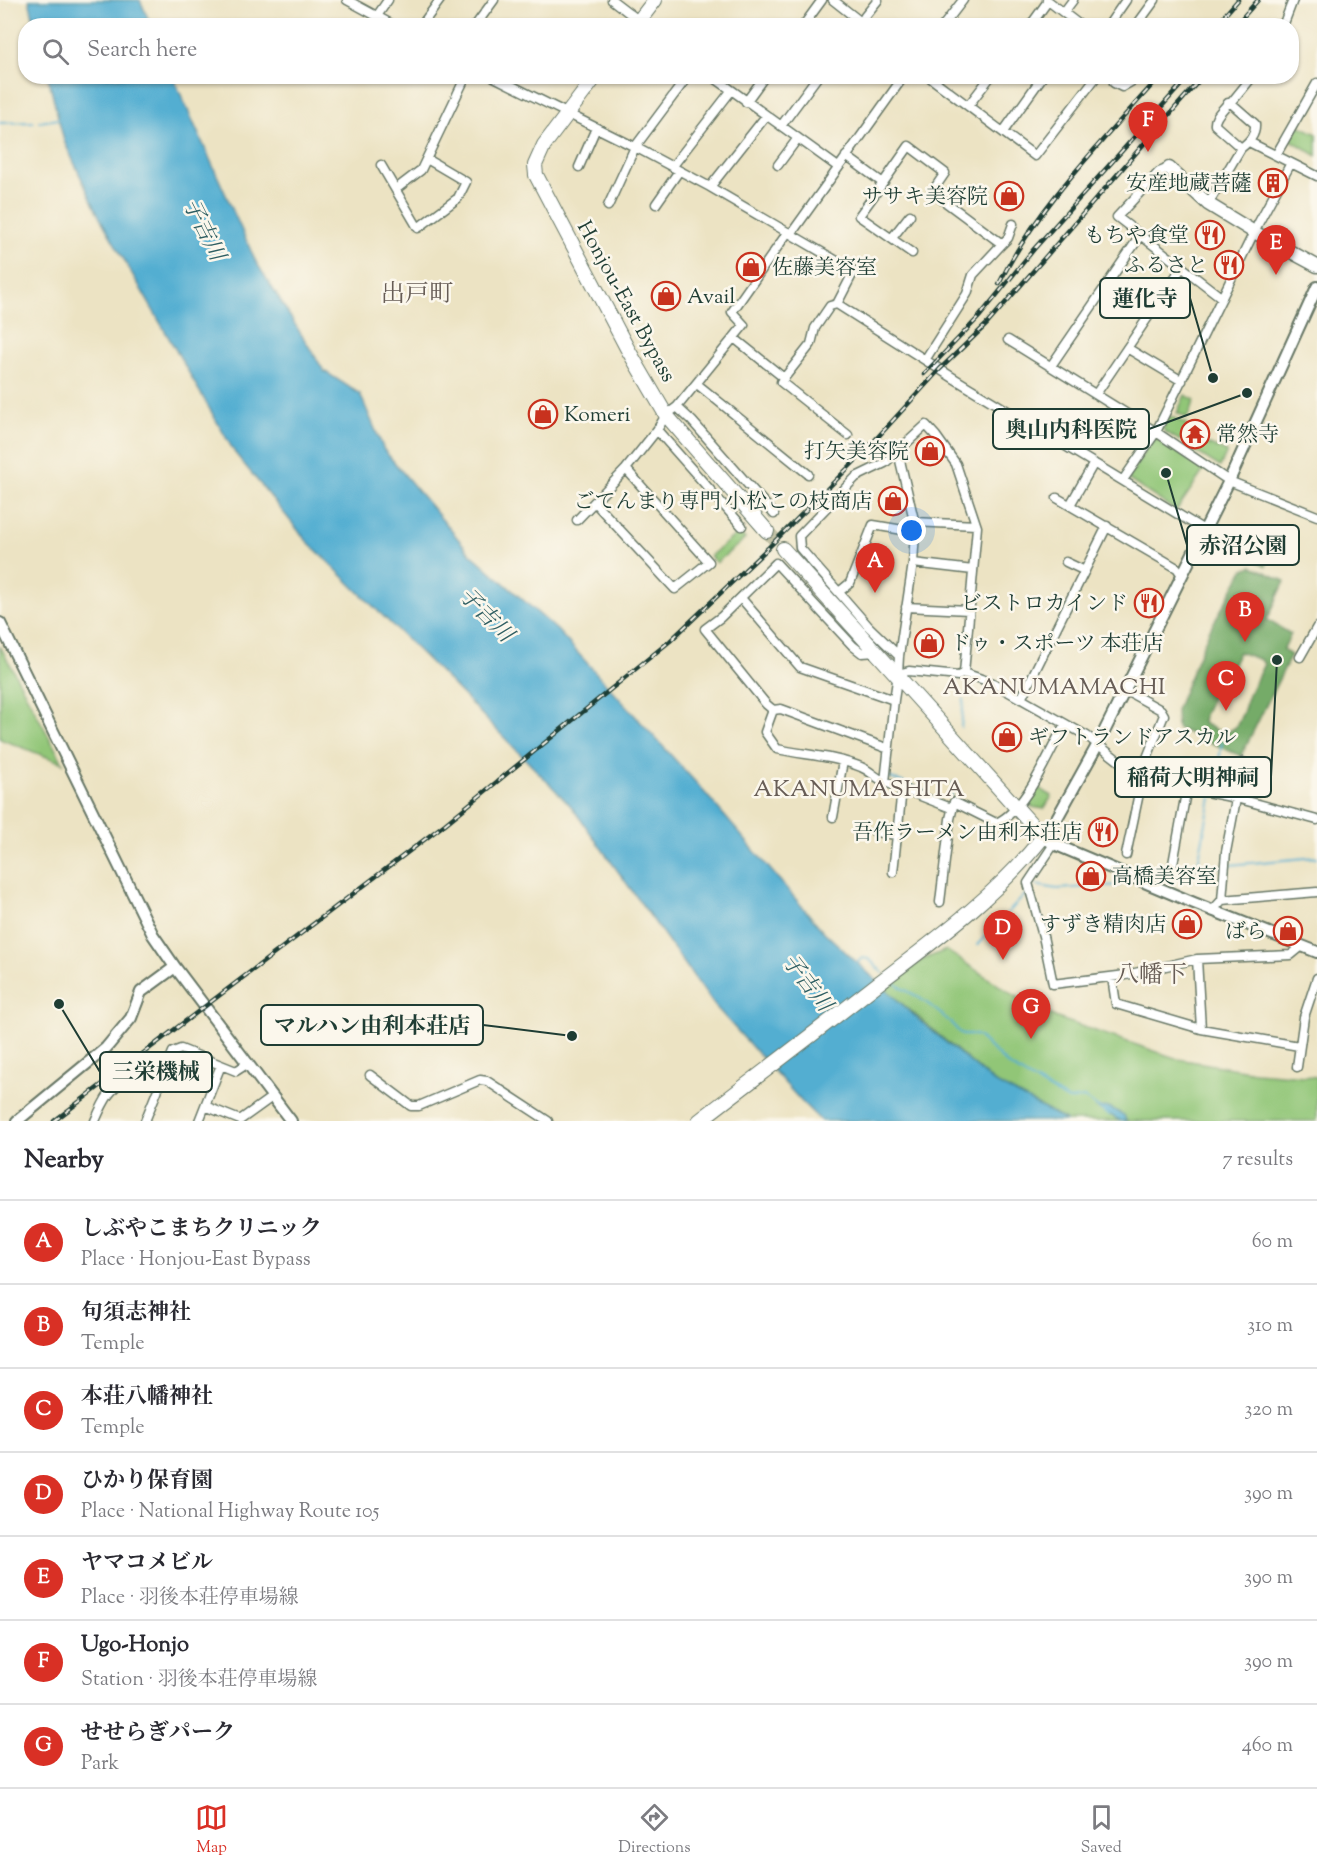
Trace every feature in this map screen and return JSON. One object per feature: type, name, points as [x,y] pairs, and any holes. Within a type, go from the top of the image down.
[{"type":"highway","points":[[644,18],[655,0]]},
{"type":"highway","name":"Honjou-East Bypass","points":[[590,84],[538,156],[535,165],[536,175],[627,348],[672,411],[767,531]]},
{"type":"highway","points":[[700,1120],[946,932],[995,891],[1048,840],[1016,809],[898,674],[783,549]]},
{"type":"main road","points":[[1169,168],[1208,204],[1317,266]]},
{"type":"street","points":[[347,0],[380,18]]},
{"type":"street","points":[[376,16],[388,0]]},
{"type":"street","points":[[427,18],[440,0]]},
{"type":"street","points":[[481,18],[494,0]]},
{"type":"street","points":[[612,0],[633,18]]},
{"type":"street","points":[[809,18],[822,0]]},
{"type":"street","points":[[833,0],[855,18]]},
{"type":"street","points":[[865,18],[878,0]]},
{"type":"street","points":[[949,18],[963,0]]},
{"type":"street","points":[[1036,18],[1048,0],[1072,18]]},
{"type":"street","points":[[1064,12],[1073,0]]},
{"type":"street","points":[[1114,18],[1126,0]]},
{"type":"street","points":[[1142,18],[1155,0]]},
{"type":"street","points":[[1286,18],[1293,0]]},
{"type":"street","points":[[1276,155],[1317,83]]},
{"type":"street","points":[[396,189],[421,170],[462,84]]},
{"type":"street","points":[[608,206],[635,147],[682,84]]},
{"type":"street","points":[[722,84],[838,167]]},
{"type":"street","points":[[746,102],[759,84]]},
{"type":"street","points":[[780,126],[812,84]]},
{"type":"street","points":[[577,520],[626,469],[744,325],[732,312],[898,84]]},
{"type":"street","points":[[939,84],[1035,156],[1091,84]]},
{"type":"street","points":[[968,106],[985,84]]},
{"type":"street","points":[[1003,132],[1037,84]]},
{"type":"street","points":[[1241,148],[1215,125],[1216,118],[1246,84]]},
{"type":"street","points":[[509,85],[710,187],[854,272],[837,304],[830,306],[815,328],[811,344],[780,381],[848,435]]},
{"type":"street","points":[[656,204],[676,169],[731,91]]},
{"type":"street","points":[[1208,204],[1241,148],[1254,134],[1255,124],[1231,103]]},
{"type":"street","points":[[710,187],[766,116]]},
{"type":"street","points":[[579,167],[596,128]]},
{"type":"street","points":[[778,165],[798,138]]},
{"type":"street","points":[[1249,142],[1317,176]]},
{"type":"street","points":[[912,253],[859,216],[909,146],[945,172],[932,192],[1002,244]]},
{"type":"street","points":[[846,156],[883,183]]},
{"type":"street","points":[[381,165],[418,228],[458,198],[466,182],[427,159]]},
{"type":"street","points":[[1123,480],[1156,432],[1254,232],[1291,163]]},
{"type":"street","points":[[1169,168],[1159,172],[1117,217],[1222,298]]},
{"type":"street","points":[[892,238],[910,215]]},
{"type":"street","points":[[925,360],[967,294],[973,275],[1008,238],[1013,224]]},
{"type":"street","points":[[1051,366],[1140,236]]},
{"type":"street","points":[[1096,394],[1182,267]]},
{"type":"street","points":[[1302,946],[1291,956],[1197,959],[1112,977],[1053,984],[1043,936],[1028,883],[1057,818],[1098,744],[1229,481],[1317,287]]},
{"type":"street","points":[[837,304],[1204,530]]},
{"type":"street","points":[[734,338],[784,378]]},
{"type":"street","points":[[1008,340],[1156,432],[1229,481],[1317,516]]},
{"type":"street","points":[[1127,348],[1182,381]]},
{"type":"street","points":[[697,384],[808,474]]},
{"type":"street","points":[[672,411],[692,421],[774,514]]},
{"type":"street","points":[[899,656],[800,548],[798,542],[799,536],[856,477],[885,463],[926,425],[956,464],[976,525],[964,673]]},
{"type":"street","points":[[657,430],[742,526]]},
{"type":"street","points":[[885,782],[915,532],[898,452]]},
{"type":"street","points":[[1071,505],[1094,464]]},
{"type":"street","points":[[595,503],[675,589],[709,562],[626,469]]},
{"type":"street","points":[[1058,498],[1174,566],[1182,575]]},
{"type":"street","points":[[914,522],[976,525]]},
{"type":"street","points":[[839,592],[850,583],[873,525],[915,532]]},
{"type":"street","points":[[1020,699],[1107,526]]},
{"type":"street","points":[[1066,562],[1085,572]]},
{"type":"street","points":[[877,652],[862,653],[853,646],[776,563],[741,598],[705,629],[773,710],[781,709],[889,749]]},
{"type":"street","points":[[913,563],[973,570]]},
{"type":"street","points":[[741,598],[800,667],[894,700]]},
{"type":"street","points":[[906,607],[969,610]]},
{"type":"street","points":[[0,623],[153,935],[174,967],[291,1121]]},
{"type":"street","points":[[1300,657],[1317,627]]},
{"type":"street","points":[[898,674],[909,671],[958,676],[964,673],[993,683],[1098,744],[1140,778],[1236,798],[1317,820]]},
{"type":"street","points":[[1125,690],[1164,715],[1140,778],[1126,855]]},
{"type":"street","points":[[773,710],[765,732],[777,749],[843,761],[863,768],[885,782],[951,808]]},
{"type":"street","points":[[940,902],[951,808],[954,802],[996,823],[1006,819],[1023,801],[1065,724]]},
{"type":"street","points":[[833,817],[843,761]]},
{"type":"street","points":[[1212,911],[1222,900],[1225,865],[1243,762]]},
{"type":"street","points":[[1172,868],[1187,787]]},
{"type":"street","points":[[893,872],[902,789]]},
{"type":"street","points":[[875,832],[897,835]]},
{"type":"street","points":[[1048,840],[1212,911],[1317,952]]},
{"type":"street","points":[[1222,900],[1317,892]]},
{"type":"street","points":[[1197,959],[1202,1029]]},
{"type":"street","points":[[17,1121],[106,1048],[131,1018],[141,992],[174,967]]},
{"type":"street","points":[[1112,977],[1116,1004],[1202,1029],[1299,1046]]},
{"type":"street","points":[[1298,1067],[1304,1017],[1317,978]]},
{"type":"street","points":[[145,1121],[173,1052],[181,1049],[236,1071],[247,1064]]},
{"type":"street","points":[[199,1121],[221,1065]]},
{"type":"street","points":[[370,1075],[411,1106],[419,1106],[480,1080],[487,1081],[548,1121]]},
{"type":"street","points":[[95,1121],[108,1094],[126,1081],[142,1080],[160,1086]]},
{"type":"street","points":[[205,1106],[239,1120],[272,1097]]},
{"type":"green space","points":[[1298,125],[1317,134],[1317,156],[1291,140]]},
{"type":"green space","points":[[1185,395],[1195,400],[1187,418],[1177,413]]},
{"type":"green space","points":[[1169,416],[1187,424],[1180,441],[1164,431],[1163,428]]},
{"type":"green space","points":[[1158,439],[1204,470],[1176,511],[1129,480],[1129,476],[1152,440]]},
{"type":"green space","points":[[1202,442],[1227,452],[1220,467],[1185,445],[1186,443],[1199,449]]},
{"type":"green space","points":[[739,532],[745,539],[716,563],[710,556]]},
{"type":"green space","points":[[1254,543],[1273,552],[1266,566],[1247,556]]},
{"type":"green space","points":[[1252,566],[1285,581],[1267,620],[1291,634],[1283,650],[1291,655],[1241,756],[1177,728],[1176,710],[1209,631],[1244,569]],"holes":[[[1239,652],[1261,660],[1264,664],[1246,700],[1245,708],[1236,727],[1228,732],[1216,730],[1203,723],[1204,715],[1218,683],[1226,678]]]},
{"type":"green space","points":[[0,646],[63,763],[0,739]]},
{"type":"green space","points":[[1034,785],[1052,796],[1044,809],[1032,807],[1026,799]]},
{"type":"green space","points":[[946,950],[1012,994],[1057,1018],[1178,1059],[1255,1072],[1317,1077],[1317,1121],[1067,1121],[994,1082],[884,988],[922,960]]},
{"type":"water","points":[[29,0],[140,0],[148,18],[33,18]]},
{"type":"water","name":"子吉川","points":[[50,84],[176,84],[256,262],[324,371],[360,394],[384,450],[470,553],[557,630],[699,786],[823,931],[919,1020],[994,1082],[1067,1121],[821,1121],[715,1006],[571,806],[306,540],[235,453],[99,216],[64,141]]},
{"type":"water","points":[[1108,1107],[1124,1115],[1126,1121],[1121,1121],[1097,1108]]},
{"type":"waterway","points":[[39,122],[59,119]]},
{"type":"waterway","points":[[0,123],[33,122]]},
{"type":"waterway","points":[[961,727],[964,699]]},
{"type":"waterway","points":[[1214,787],[1222,743]]},
{"type":"waterway","points":[[888,777],[915,787]]},
{"type":"waterway","points":[[951,796],[953,782]]},
{"type":"waterway","points":[[922,790],[927,791]]},
{"type":"waterway","points":[[1197,868],[1211,798]]},
{"type":"waterway","points":[[1229,865],[1317,857]]},
{"type":"waterway","points":[[1170,876],[1195,868],[1223,866]]},
{"type":"waterway","points":[[1035,885],[1057,889],[1121,885]]},
{"type":"waterway","points":[[977,945],[1025,895]]},
{"type":"waterway","points":[[857,963],[862,958],[869,959],[883,973]]},
{"type":"waterway","points":[[892,981],[932,1007],[962,1035],[979,1037],[1008,1065],[1029,1078],[1069,1100],[1084,1098],[1109,1115]]},
{"type":"tunnel","points":[[767,531],[783,549]]},
{"type":"railway","points":[[1222,18],[1238,0]]},
{"type":"railway","points":[[1242,18],[1258,0]]},
{"type":"railway","points":[[999,284],[1014,256],[1051,201],[1153,84]]},
{"type":"railway","points":[[924,374],[979,317],[1034,249],[1182,84]]},
{"type":"railway","points":[[54,1121],[445,824],[670,641],[768,548],[865,451],[940,369],[987,324],[1196,84]]},
{"type":"place","name":"Ugo-Honjo","points":[[1148,152]]},
{"type":"place","name":"安産地蔵菩薩","points":[[1273,183]]},
{"type":"place","name":"ササキ美容院","points":[[1009,196]]},
{"type":"place","name":"もちや食堂","points":[[1210,235]]},
{"type":"place","name":"ふるさと","points":[[1229,265]]},
{"type":"place","name":"佐藤美容室","points":[[751,267]]},
{"type":"place","name":"ヤマコメビル","points":[[1276,275]]},
{"type":"place","name":"Avail","points":[[666,296]]},
{"type":"place","name":"蓮化寺","points":[[1213,378]]},
{"type":"place","name":"奥山内科医院","points":[[1247,393]]},
{"type":"place","name":"Komeri","points":[[543,414]]},
{"type":"place","name":"常然寺","points":[[1195,434]]},
{"type":"place","name":"打矢美容院","points":[[930,451]]},
{"type":"place","name":"赤沼公園","points":[[1166,473]]},
{"type":"place","name":"ごてんまり専門 小松この枝商店","points":[[893,501]]},
{"type":"place","name":"しぶやこまちクリニック","points":[[875,593]]},
{"type":"place","name":"ビストロカインド","points":[[1149,603]]},
{"type":"place","name":"句須志神社","points":[[1245,642]]},
{"type":"place","name":"ドゥ・スポーツ 本荘店","points":[[929,643]]},
{"type":"place","name":"稲荷大明神祠","points":[[1277,660]]},
{"type":"place","name":"本荘八幡神社","points":[[1226,711]]},
{"type":"place","name":"ギフトランドアスカル","points":[[1007,737]]},
{"type":"place","name":"吾作ラーメン由利本荘店","points":[[1103,832]]},
{"type":"place","name":"高橋美容室","points":[[1091,876]]},
{"type":"place","name":"すずき精肉店","points":[[1187,924]]},
{"type":"place","name":"ばら","points":[[1288,931]]},
{"type":"place","name":"ひかり保育園","points":[[1003,960]]},
{"type":"place","name":"三栄機械","points":[[59,1004]]},
{"type":"place","name":"マルハン由利本荘店","points":[[572,1036]]},
{"type":"place","name":"せせらぎパーク","points":[[1031,1039]]},
{"type":"district","name":"出戸町","points":[[417,293]]},
{"type":"district","name":"AKANUMAMACHI","points":[[1054,686]]},
{"type":"district","name":"AKANUMASHITA","points":[[859,788]]},
{"type":"district","name":"八幡下","points":[[1151,974]]}]
